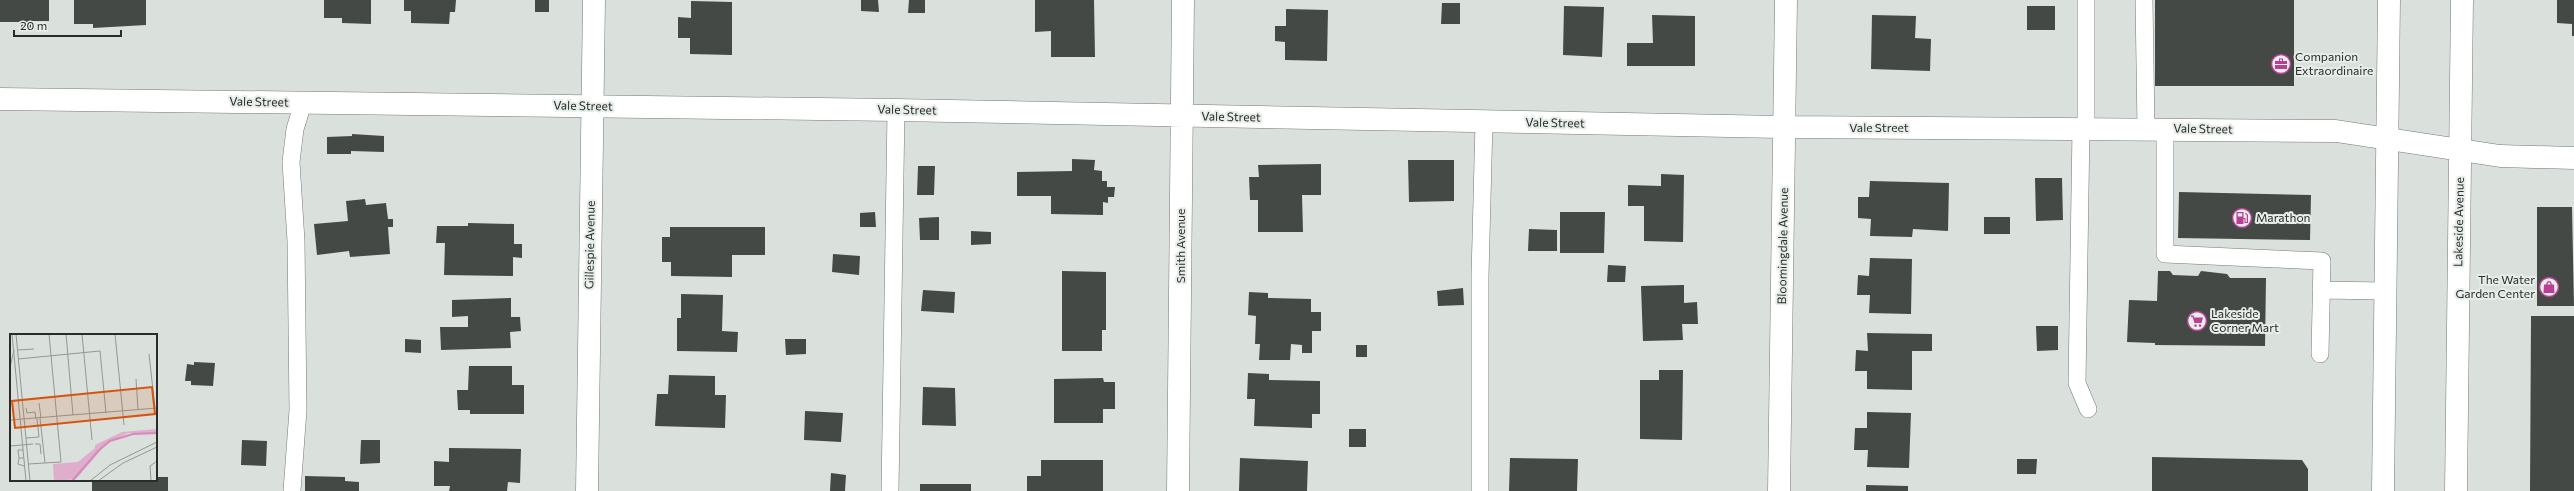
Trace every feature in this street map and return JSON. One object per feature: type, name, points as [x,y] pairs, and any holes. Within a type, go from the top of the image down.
[{"type":"street","name":"Gillespie Avenue","points":[[587,491],[594,0]]},
{"type":"street","name":"Smith Avenue","points":[[1178,491],[1183,0]]},
{"type":"street","name":"Bloomingdale Avenue","points":[[1779,491],[1786,0]]},
{"type":"street","points":[[2383,491],[2388,137],[2388,0]]},
{"type":"street","name":"Lakeside Avenue","points":[[2456,491],[2462,0]]},
{"type":"street","name":"Vale Street","points":[[0,99],[896,110],[1785,127],[2336,131],[2388,137],[2500,156],[2574,158]]},
{"type":"lane","points":[[2086,0],[2077,384],[2088,408]]},
{"type":"lane","points":[[2144,0],[2156,129],[2165,254],[2322,260],[2320,354]]},
{"type":"lane","points":[[292,491],[298,410],[296,241],[291,162],[295,129],[303,103]]},
{"type":"lane","points":[[890,491],[896,110]]},
{"type":"lane","points":[[1480,491],[1480,284],[1484,122]]},
{"type":"lane","points":[[2321,290],[2385,290]]},
{"type":"building","points":[[0,0],[49,0],[49,21],[31,21],[31,28],[21,28],[21,22],[0,22]]},
{"type":"building","points":[[74,0],[146,0],[146,25],[93,28],[93,24],[74,24]]},
{"type":"building","points":[[324,0],[371,0],[371,24],[342,23],[342,18],[324,18]]},
{"type":"building","points":[[404,0],[456,0],[455,12],[450,12],[449,24],[411,23],[411,11],[404,11]]},
{"type":"building","points":[[535,0],[549,0],[549,12],[535,12]]},
{"type":"building","points":[[861,0],[878,0],[879,12],[861,11]]},
{"type":"building","points":[[909,0],[925,0],[925,13],[908,13]]},
{"type":"building","points":[[1035,0],[1094,0],[1095,57],[1051,57],[1051,31],[1035,32]]},
{"type":"building","points":[[2155,0],[2294,0],[2294,86],[2155,86]]},
{"type":"building","points":[[2557,0],[2574,0],[2574,36],[2572,36],[2572,24],[2557,23]]},
{"type":"building","points":[[691,1],[732,2],[732,55],[690,54],[690,38],[678,38],[678,17],[691,18]]},
{"type":"building","points":[[1442,3],[1460,3],[1460,24],[1441,24]]},
{"type":"building","points":[[1564,6],[1604,7],[1602,57],[1563,55]]},
{"type":"building","points":[[2027,6],[2055,6],[2055,30],[2027,30]]},
{"type":"building","points":[[1286,9],[1328,10],[1327,61],[1285,60],[1285,42],[1275,41],[1275,26],[1286,26]]},
{"type":"building","points":[[1652,15],[1695,16],[1695,66],[1627,66],[1627,43],[1653,43]]},
{"type":"building","points":[[1872,15],[1916,16],[1915,38],[1931,39],[1930,71],[1871,69]]},
{"type":"building","points":[[352,134],[384,136],[384,152],[351,151],[351,154],[327,154],[327,137],[352,136]]},
{"type":"building","points":[[1072,159],[1095,160],[1094,170],[1102,171],[1102,181],[1107,181],[1107,187],[1115,187],[1114,197],[1108,197],[1108,203],[1103,202],[1103,215],[1051,214],[1051,196],[1017,196],[1017,172],[1072,171]]},
{"type":"building","points":[[1408,160],[1454,160],[1454,201],[1409,202]]},
{"type":"building","points":[[1321,164],[1321,195],[1302,195],[1303,232],[1258,232],[1258,200],[1250,200],[1249,177],[1259,177],[1258,165]]},
{"type":"building","points":[[918,166],[935,166],[934,195],[917,195]]},
{"type":"building","points":[[1661,174],[1684,175],[1683,242],[1644,241],[1644,206],[1628,206],[1628,185],[1661,186]]},
{"type":"building","points":[[2035,178],[2062,178],[2063,220],[2036,221]]},
{"type":"building","points":[[1870,181],[1949,183],[1948,231],[1913,229],[1912,237],[1870,236],[1871,219],[1858,218],[1858,197],[1869,197]]},
{"type":"building","points":[[2179,192],[2311,195],[2310,240],[2178,238]]},
{"type":"building","points":[[365,199],[366,205],[386,203],[388,219],[393,219],[393,227],[388,227],[390,254],[350,257],[349,251],[317,255],[314,224],[348,221],[346,201]]},
{"type":"building","points":[[2537,207],[2572,207],[2574,306],[2537,306]]},
{"type":"building","points":[[875,212],[876,227],[860,227],[860,213]]},
{"type":"building","points":[[1560,212],[1605,212],[1604,253],[1560,253]]},
{"type":"building","points":[[939,217],[939,240],[920,240],[919,218]]},
{"type":"building","points":[[1984,217],[2010,217],[2010,234],[1984,234]]},
{"type":"building","points":[[468,223],[514,224],[514,244],[522,244],[522,258],[513,257],[513,276],[444,275],[445,243],[436,243],[437,226],[468,226]]},
{"type":"building","points":[[670,227],[765,227],[765,255],[732,255],[732,277],[671,276],[671,262],[662,262],[662,237],[670,237]]},
{"type":"building","points":[[1529,229],[1557,230],[1557,251],[1528,251]]},
{"type":"building","points":[[971,231],[991,232],[991,244],[971,245]]},
{"type":"building","points":[[833,254],[860,256],[859,275],[832,272]]},
{"type":"building","points":[[1870,258],[1912,259],[1911,314],[1869,313],[1870,295],[1857,295],[1858,275],[1869,276]]},
{"type":"building","points":[[1608,265],[1626,266],[1625,282],[1607,282]]},
{"type":"building","points":[[1062,271],[1106,272],[1106,330],[1102,330],[1102,351],[1062,351]]},
{"type":"building","name":"Lakeside Corner Mart","points":[[2158,271],[2170,271],[2173,275],[2198,276],[2201,271],[2227,274],[2230,278],[2266,278],[2265,346],[2155,345],[2155,343],[2127,342],[2129,300],[2157,301]]},
{"type":"building","points":[[1684,285],[1684,303],[1697,302],[1698,324],[1682,324],[1683,340],[1643,341],[1641,286]]},
{"type":"building","points":[[1463,288],[1464,305],[1438,306],[1437,291]]},
{"type":"building","points":[[923,290],[955,292],[954,313],[921,311]]},
{"type":"building","points":[[1249,292],[1268,293],[1268,298],[1311,299],[1311,312],[1321,312],[1321,331],[1312,331],[1312,353],[1302,353],[1302,345],[1291,344],[1290,360],[1259,360],[1260,344],[1255,344],[1256,316],[1248,315]]},
{"type":"building","points":[[681,294],[723,295],[722,331],[738,332],[737,352],[677,351],[677,318],[681,318]]},
{"type":"building","points":[[511,298],[511,317],[520,317],[521,331],[510,332],[511,348],[441,350],[440,327],[468,327],[468,316],[452,317],[452,300]]},
{"type":"building","points":[[2531,316],[2574,316],[2574,491],[2530,491]]},
{"type":"building","points":[[2036,326],[2058,326],[2058,350],[2037,351]]},
{"type":"building","points":[[1867,333],[1932,334],[1932,351],[1912,351],[1912,390],[1867,389],[1867,371],[1855,371],[1856,350],[1868,351]]},
{"type":"building","points":[[405,339],[421,340],[421,353],[405,352]]},
{"type":"building","points":[[785,339],[806,339],[806,354],[786,355]]},
{"type":"building","points":[[1356,345],[1367,345],[1367,357],[1356,357]]},
{"type":"building","points":[[194,362],[215,363],[213,386],[191,385],[191,381],[185,381],[187,364],[194,365]]},
{"type":"building","points":[[469,366],[512,366],[512,385],[524,385],[524,414],[470,414],[470,410],[458,410],[457,390],[468,390]]},
{"type":"building","points":[[1659,370],[1683,370],[1682,440],[1640,439],[1640,380],[1659,380]]},
{"type":"building","points":[[1248,373],[1269,374],[1269,380],[1320,381],[1320,414],[1312,414],[1312,428],[1254,426],[1255,399],[1247,399]]},
{"type":"building","points":[[669,375],[715,376],[715,395],[726,395],[725,428],[655,426],[657,394],[668,394]]},
{"type":"building","points":[[1103,378],[1104,382],[1115,382],[1115,409],[1103,409],[1103,423],[1054,423],[1054,379]]},
{"type":"building","points":[[923,387],[955,388],[956,426],[922,425]]},
{"type":"building","points":[[805,411],[843,413],[841,442],[804,440]]},
{"type":"building","points":[[1867,412],[1911,413],[1909,468],[1867,467],[1868,450],[1854,450],[1855,428],[1867,428]]},
{"type":"building","points":[[1349,429],[1366,429],[1366,447],[1349,447]]},
{"type":"building","points":[[242,440],[267,441],[266,466],[241,465]]},
{"type":"building","points":[[361,440],[380,440],[380,463],[360,464]]},
{"type":"building","points":[[449,448],[521,449],[520,483],[508,482],[507,491],[449,491],[450,486],[434,486],[434,461],[449,462]]},
{"type":"building","points":[[2152,457],[2302,460],[2308,469],[2308,491],[2152,491]]},
{"type":"building","points":[[1240,458],[1308,461],[1307,491],[1239,491]]},
{"type":"building","points":[[1510,458],[1578,459],[1577,491],[1509,491]]},
{"type":"building","points":[[2017,459],[2037,459],[2036,474],[2017,474]]},
{"type":"building","points":[[1041,460],[1103,460],[1103,491],[1027,491],[1027,476],[1041,476]]},
{"type":"building","points":[[831,473],[846,475],[845,491],[830,491]]},
{"type":"building","points":[[305,476],[345,477],[345,481],[359,482],[359,491],[305,491]]},
{"type":"building","points":[[157,477],[168,477],[168,491],[92,491],[92,481],[157,481]]},
{"type":"building","points":[[920,484],[971,484],[971,491],[920,491]]},
{"type":"building","points":[[1866,485],[1908,486],[1908,491],[1866,491]]},
{"type":"place","name":"Companion Extraordinaire","points":[[2281,64]]},
{"type":"place","name":"Marathon","points":[[2242,218]]},
{"type":"place","name":"The Water Garden Center","points":[[2549,287]]},
{"type":"place","name":"Lakeside Corner Mart","points":[[2197,321]]}]
